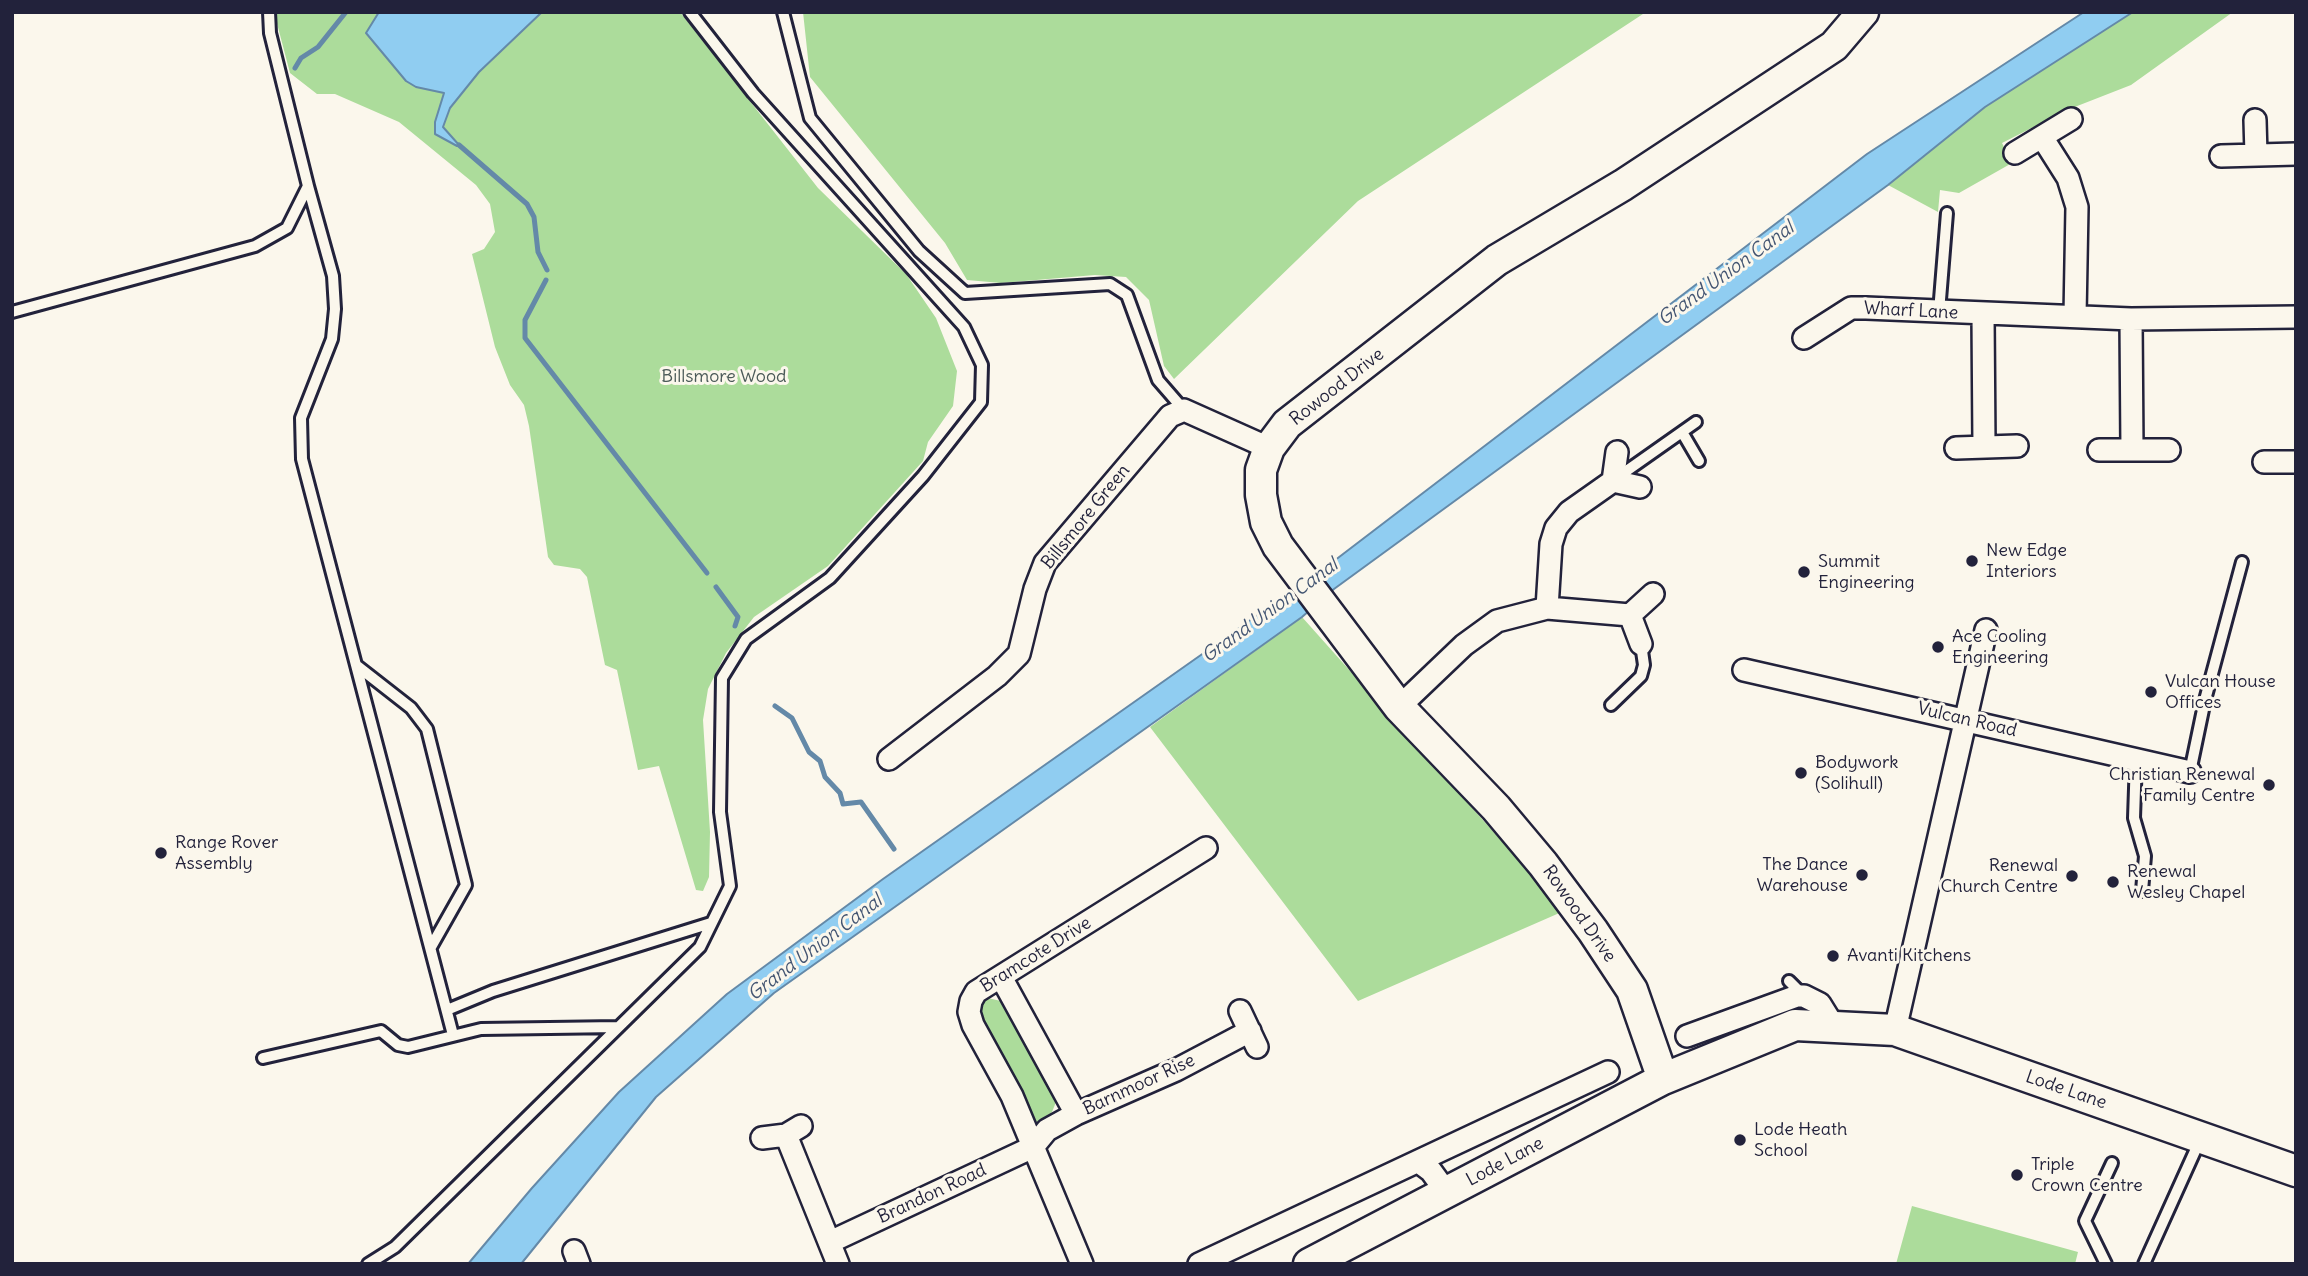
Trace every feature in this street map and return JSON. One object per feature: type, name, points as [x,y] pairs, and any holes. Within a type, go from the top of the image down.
[{"type":"street","name":"Rowood Drive","points":[[1663,1079],[1632,990],[1593,932],[1543,864],[1496,808],[1399,707],[1278,547],[1263,509],[1261,470],[1269,448],[1287,424],[1497,260],[1623,185],[1834,46],[1863,12]]},
{"type":"street","points":[[2015,153],[2071,120]]},
{"type":"street","points":[[2255,120],[2256,155]]},
{"type":"street","points":[[2042,137],[2068,178],[2077,207],[2075,316]]},
{"type":"street","points":[[2221,156],[2296,154]]},
{"type":"street","name":"Wharf Lane","points":[[1804,338],[1851,308],[2131,319],[2296,317]]},
{"type":"street","name":"Wharf Lane","points":[[1983,315],[1984,446]]},
{"type":"street","points":[[2131,319],[2132,450]]},
{"type":"street","points":[[1184,410],[1269,448]]},
{"type":"street","name":"Billsmore Green","points":[[888,759],[997,676],[1019,653],[1035,589],[1045,564],[1142,447],[1170,416],[1184,410]]},
{"type":"street","points":[[1956,448],[2017,446]]},
{"type":"street","points":[[2099,450],[2169,450]]},
{"type":"street","points":[[1547,608],[1551,544],[1556,528],[1569,512],[1613,481],[1617,452]]},
{"type":"street","points":[[2264,462],[2296,462]]},
{"type":"street","points":[[1613,481],[1640,487]]},
{"type":"street","points":[[1399,707],[1464,645],[1497,621],[1547,608],[1630,615],[1653,594]]},
{"type":"street","points":[[1630,615],[1641,644]]},
{"type":"street","points":[[1895,1030],[1968,720],[1986,630]]},
{"type":"street","name":"Vulcan Road","points":[[1744,670],[2190,772]]},
{"type":"street","name":"Bramcote Drive","points":[[1082,1264],[1012,1096],[969,1012],[976,992],[1206,848]]},
{"type":"street","points":[[1001,977],[1076,1114]]},
{"type":"street","points":[[1687,1037],[1748,1013],[1797,988],[1820,1004],[1833,1025]]},
{"type":"street","name":"Barnmoor Rise","points":[[1033,1147],[1047,1130],[1076,1114],[1175,1070],[1254,1039],[1240,1011]]},
{"type":"street","name":"Lode Lane","points":[[1309,1264],[1663,1079],[1795,1025],[1895,1030],[2296,1171]]},
{"type":"street","name":"Lode Lane","points":[[1199,1264],[1608,1072]]},
{"type":"street","points":[[762,1138],[794,1130],[838,1264]]},
{"type":"street","name":"Brandon Road","points":[[830,1242],[1033,1147]]},
{"type":"street","name":"Lode Lane","points":[[1419,1162],[1431,1171],[1447,1193]]},
{"type":"lane","points":[[269,12],[270,33],[333,275],[335,309],[332,339],[301,418],[302,459],[453,1035]]},
{"type":"lane","points":[[368,1264],[395,1247],[700,947],[730,886],[720,811],[722,678],[746,639],[830,578],[923,476],[981,402],[982,365],[964,327],[753,93],[690,12]]},
{"type":"lane","points":[[783,12],[810,118],[919,251],[965,293],[1110,284],[1127,295],[1158,380],[1184,410]]},
{"type":"lane","points":[[12,312],[255,246],[287,228],[308,186]]},
{"type":"lane","points":[[1939,312],[1947,213]]},
{"type":"lane","points":[[1613,481],[1696,422]]},
{"type":"lane","points":[[1682,432],[1699,461]]},
{"type":"lane","points":[[2190,772],[2205,700],[2242,562]]},
{"type":"lane","points":[[1611,705],[1641,676],[1644,665],[1641,644]]},
{"type":"lane","points":[[356,666],[411,708],[428,730],[466,886],[431,947]]},
{"type":"lane","points":[[2136,759],[2134,818],[2145,856],[2142,891]]},
{"type":"lane","points":[[447,1010],[493,991],[711,923]]},
{"type":"lane","points":[[263,1058],[381,1031],[398,1045],[408,1047],[481,1029],[618,1027]]},
{"type":"lane","points":[[2144,1264],[2202,1137]]},
{"type":"lane","points":[[2106,1264],[2085,1221],[2112,1163]]},
{"type":"green space","name":"Billsmore Wood","points":[[274,12],[379,12],[366,34],[416,87],[444,93],[435,122],[443,127],[450,108],[479,72],[542,12],[680,12],[818,188],[906,274],[936,318],[957,371],[953,406],[928,442],[923,461],[828,566],[754,617],[726,653],[708,689],[703,720],[710,832],[709,877],[703,891],[696,890],[659,766],[638,770],[617,670],[605,665],[587,577],[580,569],[554,565],[548,557],[524,405],[510,385],[495,347],[472,254],[484,249],[495,232],[490,204],[476,185],[399,122],[335,94],[317,94],[290,73]]},
{"type":"green space","points":[[803,12],[1646,12],[1358,201],[1174,379],[1164,366],[1149,300],[1126,277],[1095,275],[1001,283],[967,280],[945,243],[810,77]]},
{"type":"green space","points":[[2133,12],[2233,12],[2131,85],[2067,110],[2002,143],[2012,163],[1959,193],[1940,190],[1938,212],[1888,185],[1985,107]]},
{"type":"green space","points":[[1302,617],[1564,911],[1358,1001],[1150,727]]},
{"type":"green space","points":[[983,997],[1001,1001],[1056,1102],[1044,1121],[1037,1122],[1027,1117],[976,1016]]},
{"type":"green space","points":[[1912,1206],[2078,1252],[2075,1264],[1896,1264]]},
{"type":"water","points":[[379,12],[542,12],[479,72],[450,108],[443,127],[459,145],[457,146],[435,134],[435,122],[444,93],[416,87],[406,81],[366,33]]},
{"type":"water","name":"Grand Union Canal","points":[[2084,12],[2133,12],[1985,107],[1888,185],[1334,589],[1302,617],[774,993],[656,1097],[521,1264],[468,1264],[619,1092],[727,994],[883,879],[1330,564],[1867,154]]},
{"type":"waterway","points":[[295,68],[301,58],[318,47],[346,12]]},
{"type":"waterway","points":[[459,145],[527,204],[534,217],[538,252],[547,270]]},
{"type":"waterway","points":[[546,280],[525,320],[525,338],[707,573]]},
{"type":"waterway","points":[[716,587],[738,617],[735,626]]},
{"type":"waterway","points":[[775,706],[792,718],[809,752],[820,761],[825,777],[840,793],[843,804],[861,802],[894,849]]},
{"type":"place","name":"New Edge Interiors","points":[[1972,561]]},
{"type":"place","name":"Summit Engineering","points":[[1804,572]]},
{"type":"place","name":"Ace Cooling Engineering","points":[[1938,647]]},
{"type":"place","name":"Vulcan House Offices","points":[[2151,692]]},
{"type":"place","name":"Bodywork (Solihull)","points":[[1801,773]]},
{"type":"place","name":"Christian Renewal Family Centre","points":[[2269,785]]},
{"type":"place","name":"Range Rover Assembly","points":[[161,853]]},
{"type":"place","name":"The Dance Warehouse","points":[[1862,875]]},
{"type":"place","name":"Renewal Church Centre","points":[[2072,876]]},
{"type":"place","name":"Renewal Wesley Chapel","points":[[2113,882]]},
{"type":"place","name":"Avanti Kitchens","points":[[1833,956]]},
{"type":"place","name":"Lode Heath School","points":[[1740,1140]]},
{"type":"place","name":"Triple Crown Centre","points":[[2017,1175]]}]
